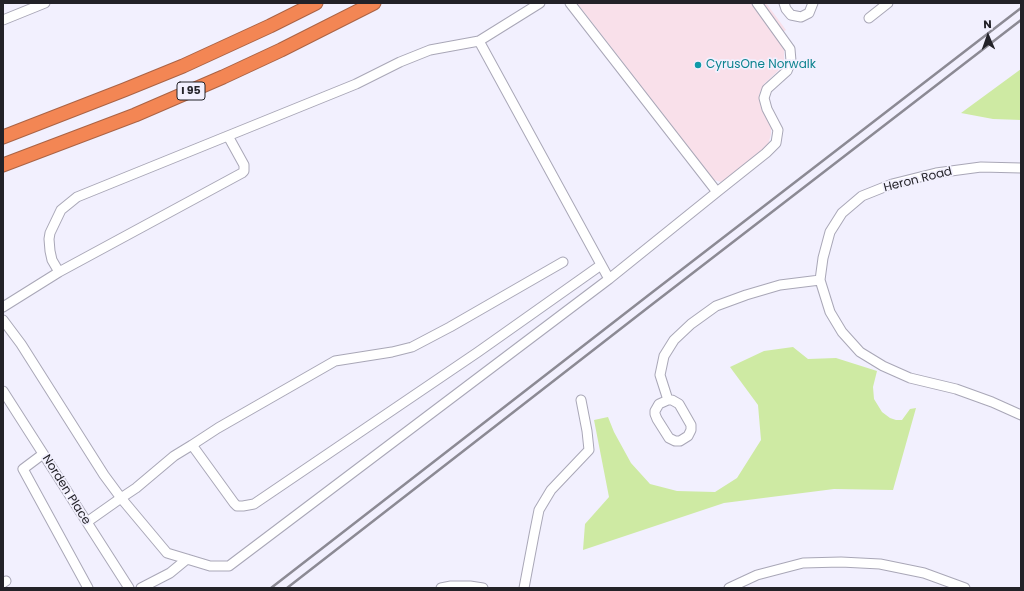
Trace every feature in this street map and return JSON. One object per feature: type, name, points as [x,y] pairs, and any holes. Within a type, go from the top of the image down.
[{"type":"highway","name":"I 95","points":[[3,137],[206,56],[316,3]]},
{"type":"highway","name":"I 95","points":[[3,165],[135,114],[223,77],[281,50],[374,3]]},
{"type":"street","points":[[3,20],[45,3]]},
{"type":"street","points":[[59,272],[52,260],[49,239],[60,210],[77,197],[356,84],[400,62],[430,50],[479,41],[540,3]]},
{"type":"street","points":[[570,3],[717,192]]},
{"type":"street","points":[[3,320],[21,344],[104,475],[121,498],[167,553],[210,566],[229,566],[609,279],[766,153],[776,143],[778,130],[767,109],[764,98],[766,89],[787,71],[791,61],[790,49],[757,3]]},
{"type":"street","points":[[784,3],[786,9],[791,15],[801,17],[809,13],[813,3]]},
{"type":"street","points":[[869,18],[888,3]]},
{"type":"street","points":[[479,41],[609,279]]},
{"type":"street","points":[[3,307],[59,272],[242,173],[244,171],[244,165],[228,136]]},
{"type":"street","name":"Heron Road","points":[[1021,168],[981,167],[936,173],[892,184],[862,196],[842,213],[830,232],[823,258],[820,280],[830,312],[842,332],[860,352],[883,366],[910,378],[956,389],[992,402],[1021,415]]},
{"type":"street","points":[[87,522],[121,498],[174,456],[218,428],[335,361],[392,352],[412,347],[450,327],[563,262]]},
{"type":"street","points":[[192,445],[237,506],[254,504],[478,352],[602,265]]},
{"type":"street","points":[[668,400],[660,375],[664,356],[674,340],[691,324],[716,306],[746,295],[780,285],[820,280]]},
{"type":"street","name":"Norden Place","points":[[3,391],[129,588]]},
{"type":"street","points":[[524,588],[540,510],[551,490],[589,450],[581,400]]},
{"type":"street","points":[[668,400],[672,400],[679,404],[691,425],[691,430],[688,436],[680,441],[675,441],[669,438],[655,414],[659,404],[668,400]]},
{"type":"street","points":[[43,454],[22,469],[88,588]]},
{"type":"street","points":[[141,588],[170,573],[187,559]]},
{"type":"street","points":[[729,588],[757,575],[804,563],[842,562],[880,564],[924,573],[965,588]]},
{"type":"street","points":[[441,588],[451,586],[483,588]]},
{"type":"shaded area","points":[[577,3],[766,3],[786,30],[776,37],[784,50],[784,62],[778,71],[764,84],[759,95],[761,107],[771,128],[768,145],[726,180],[721,182],[714,180]]},
{"type":"green space","points":[[1021,69],[1021,120],[993,119],[961,113]]},
{"type":"green space","points":[[793,347],[808,359],[836,358],[877,371],[873,387],[874,399],[882,412],[890,418],[902,420],[910,409],[916,408],[893,490],[834,489],[724,503],[583,550],[585,524],[609,497],[594,420],[608,417],[614,432],[631,463],[650,484],[677,491],[715,492],[737,478],[761,440],[758,405],[730,367],[764,351]]},
{"type":"railway","points":[[271,588],[1021,8]]},
{"type":"railway","points":[[287,588],[1021,20]]},
{"type":"place","name":"CyrusOne Norwalk","points":[[698,65]]}]
